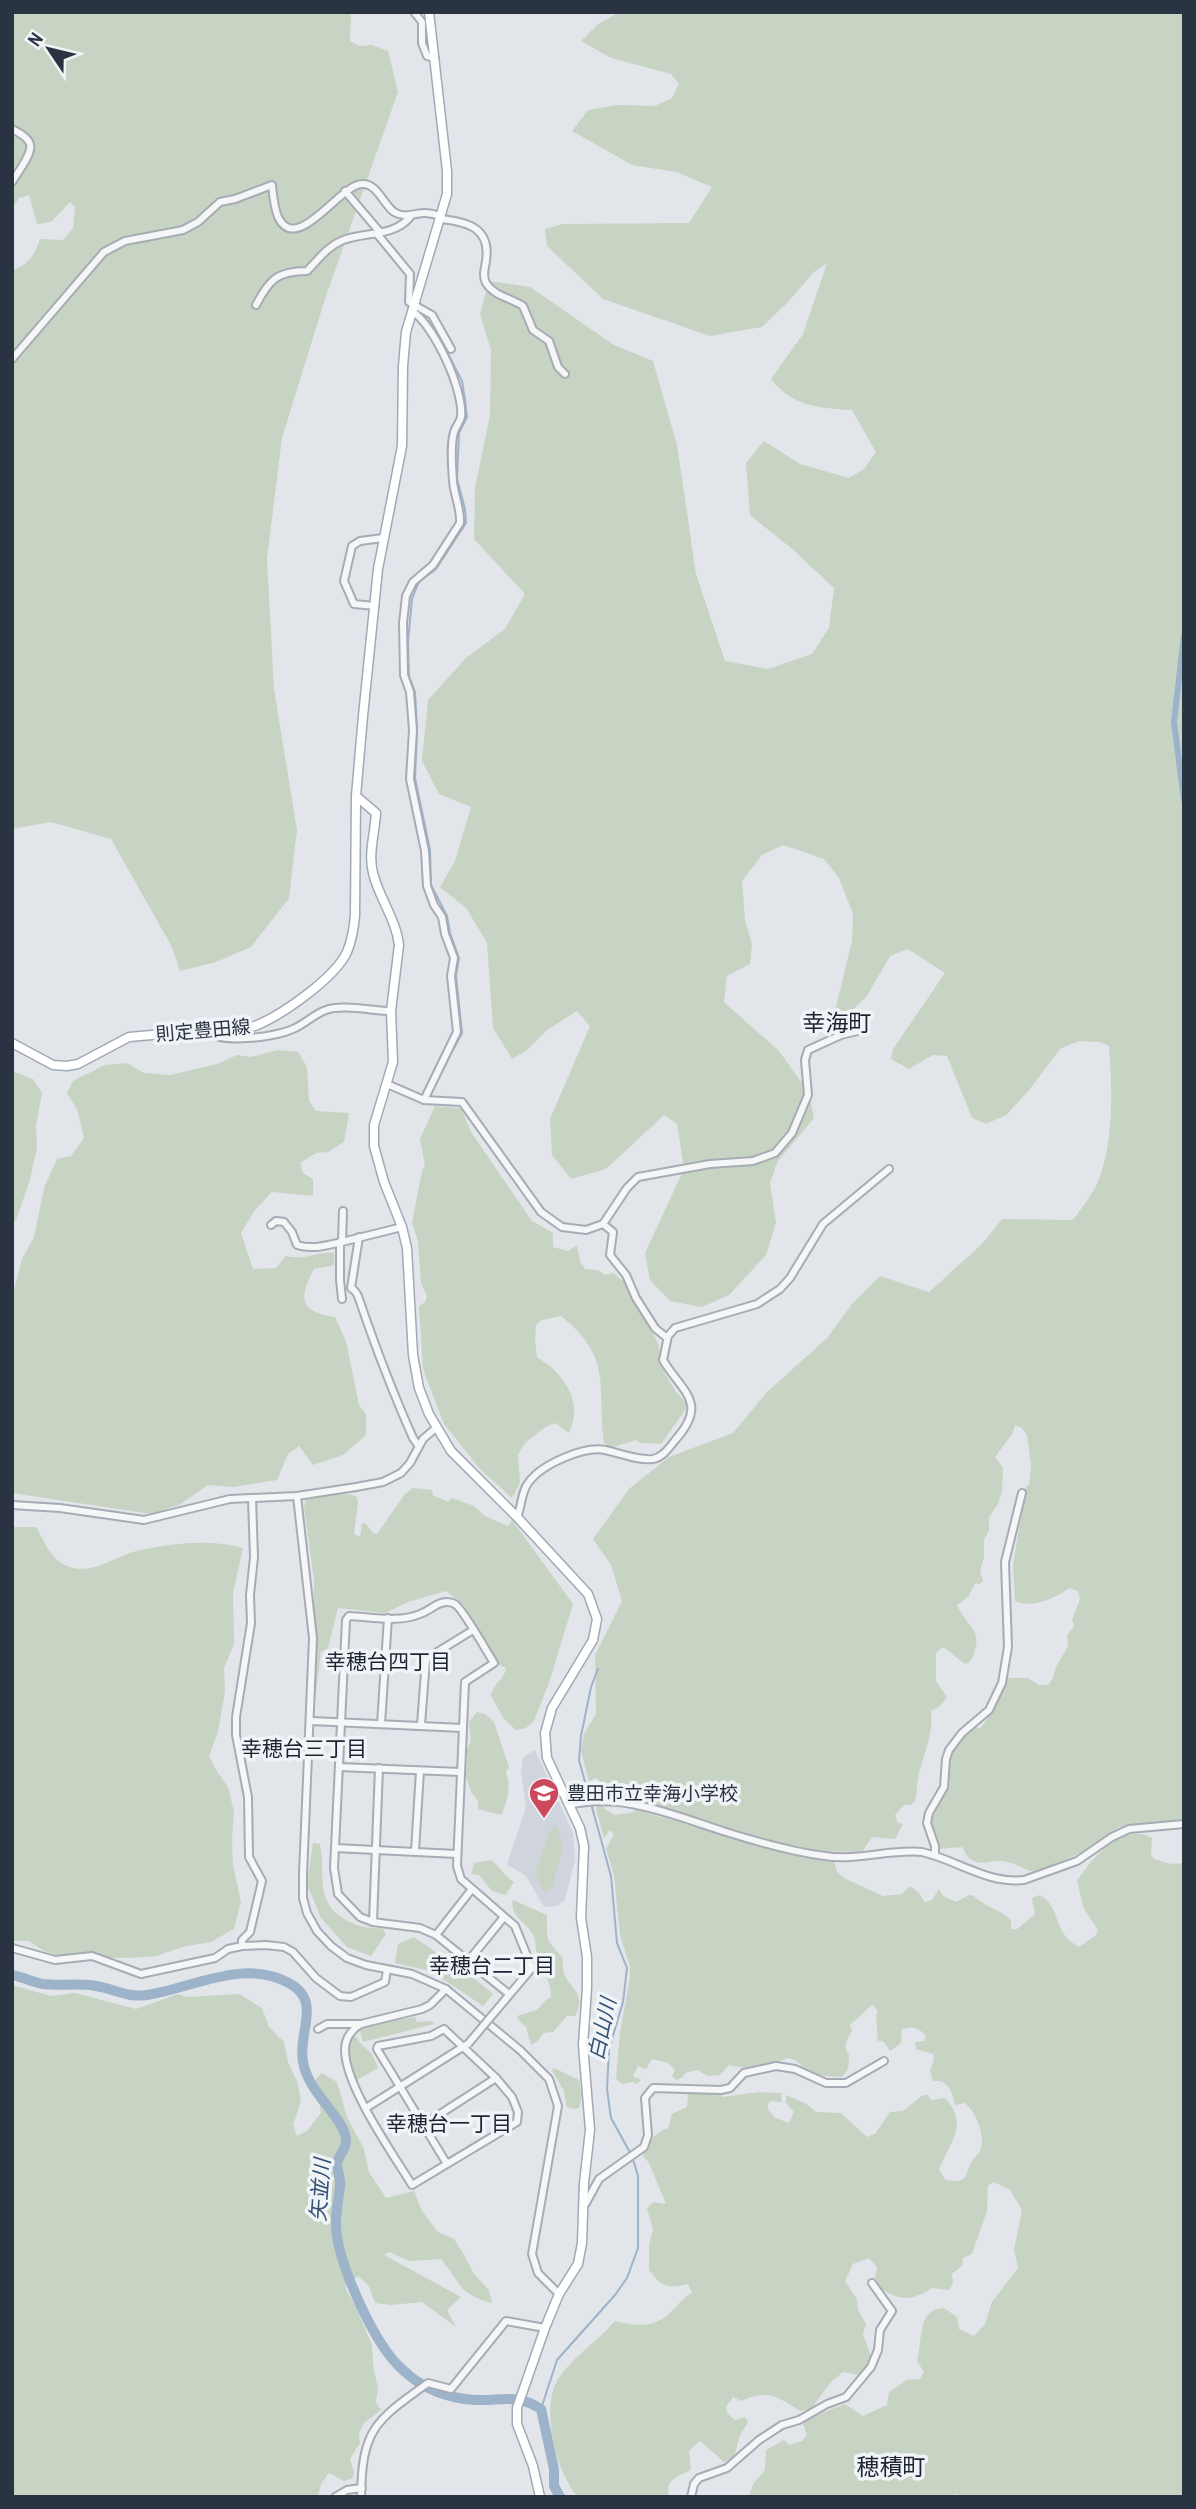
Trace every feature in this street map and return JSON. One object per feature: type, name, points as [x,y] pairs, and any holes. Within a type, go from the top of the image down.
[{"type":"main road","name":"則定豊田線","points":[[12,1043],[53,1065],[67,1066],[78,1064],[129,1037],[256,1026],[298,1002],[341,963],[353,934],[355,796],[383,538],[402,446],[406,332],[447,194],[447,171],[429,12]]},
{"type":"main road","points":[[355,796],[376,813],[372,849],[373,873],[398,934],[398,963],[391,1011],[394,1047],[387,1084],[374,1125],[374,1146],[384,1182],[402,1227],[410,1263],[415,1372],[436,1429],[458,1459],[517,1517],[587,1594],[597,1619],[593,1640],[552,1707],[545,1733],[547,1758],[580,1828],[584,1846],[581,1918],[587,1957],[587,1988],[583,2045],[590,2130],[578,2264],[559,2294],[517,2408],[517,2424],[533,2466],[540,2497]]},
{"type":"street","points":[[414,12],[422,22],[422,43],[427,56],[435,58]]},
{"type":"street","points":[[12,129],[29,141],[31,146],[12,181]]},
{"type":"street","points":[[12,359],[99,258],[117,244],[183,230],[198,222],[223,200],[235,199],[272,185],[279,218],[286,226],[299,228],[312,222],[345,191],[357,185],[371,185],[394,212],[410,217]]},
{"type":"street","points":[[345,191],[379,231],[378,234],[410,274],[409,302],[427,326],[454,375],[461,417],[454,432],[453,464],[453,482],[461,515],[460,523],[433,565],[413,582],[406,596],[403,623],[404,675],[410,692],[413,730],[410,779],[425,851],[427,886],[442,917],[454,958],[451,976],[457,1032],[424,1100]]},
{"type":"street","points":[[256,305],[266,286],[279,275],[290,271],[307,271],[324,253],[341,241],[378,234],[423,213],[441,217],[472,226],[484,238],[487,252],[484,278],[486,284],[523,306],[533,330],[549,341],[558,367],[565,374]]},
{"type":"street","points":[[412,308],[423,308],[432,315],[451,349]]},
{"type":"street","points":[[374,607],[354,604],[344,580],[352,546],[360,541],[383,538]]},
{"type":"street","points":[[205,1030],[210,1036],[263,1037],[294,1029],[328,1009],[391,1011]]},
{"type":"street","points":[[387,1084],[424,1100],[462,1102],[541,1212],[555,1223],[573,1230],[586,1230],[603,1224],[627,1188],[638,1177],[710,1164],[753,1161],[775,1153],[792,1133],[808,1095],[805,1060],[808,1050],[841,1035],[866,1029]]},
{"type":"street","points":[[517,1517],[529,1480],[550,1465],[580,1451],[596,1448],[649,1460],[662,1455],[681,1433],[691,1415],[692,1402],[663,1360],[667,1338],[675,1328],[767,1299],[790,1278],[823,1224],[889,1169]]},
{"type":"street","points":[[342,1299],[340,1280],[343,1210]]},
{"type":"street","points":[[271,1225],[276,1221],[284,1222],[292,1231],[297,1245],[317,1248],[402,1227]]},
{"type":"street","points":[[603,1224],[613,1232],[610,1255],[626,1275],[636,1298],[655,1328],[667,1338]]},
{"type":"street","points":[[359,1237],[351,1288],[358,1294],[361,1309],[386,1374],[418,1445]]},
{"type":"street","points":[[12,1505],[60,1508],[144,1520],[230,1499],[297,1496],[356,1487],[394,1478],[406,1469],[418,1445],[436,1429]]},
{"type":"street","points":[[935,1855],[935,1846],[927,1823],[929,1813],[944,1787],[949,1751],[962,1733],[989,1710],[1002,1683],[1008,1647],[1005,1562],[1022,1493]]},
{"type":"street","points":[[297,1496],[313,1638],[303,1874],[303,1898],[307,1913],[317,1931],[347,1958],[412,1974],[446,1989],[541,2068],[553,2086],[558,2106],[556,2126],[532,2254],[538,2273],[559,2294]]},
{"type":"street","points":[[242,1946],[242,1940],[250,1932],[262,1881],[249,1857],[248,1797],[236,1735],[236,1717],[251,1623],[250,1595],[254,1557],[252,1498]]},
{"type":"street","points":[[366,2108],[465,2045],[507,1997],[531,1968],[515,1926],[461,1879],[457,1866],[465,1682],[494,1663],[457,1605],[447,1602],[437,1604],[421,1614],[405,1618],[347,1618],[335,1848],[335,1883],[338,1894],[360,1917],[373,1922],[420,1928],[436,1934],[469,1960],[507,1997]]},
{"type":"street","points":[[382,1724],[388,1618]]},
{"type":"street","points":[[421,1725],[426,1659],[473,1630]]},
{"type":"street","points":[[311,1721],[463,1728]]},
{"type":"street","points":[[340,1767],[461,1772]]},
{"type":"street","points":[[373,1922],[379,1768]]},
{"type":"street","points":[[415,1851],[420,1771]]},
{"type":"street","points":[[569,1805],[598,1800],[632,1804],[682,1817],[727,1833],[821,1856],[844,1857],[911,1851],[935,1855],[1002,1880],[1024,1880],[1077,1861],[1129,1829],[1184,1824]]},
{"type":"street","points":[[335,1848],[457,1854]]},
{"type":"street","points":[[436,1934],[472,1889]]},
{"type":"street","points":[[469,1960],[504,1917]]},
{"type":"street","points":[[12,1948],[55,1960],[92,1956],[141,1974],[215,1958],[242,1946],[266,1945],[293,1952],[316,1978],[340,1996],[351,1997],[368,1992],[385,1982],[387,1970]]},
{"type":"street","points":[[318,2029],[327,2024],[361,2024],[422,2009],[446,1989]]},
{"type":"street","points":[[361,2024],[353,2029],[346,2040],[345,2050],[355,2086],[412,2186],[517,2122],[516,2105],[496,2078],[465,2045],[443,2029],[431,2036],[380,2045],[377,2049],[398,2087],[447,2164]]},
{"type":"street","points":[[584,2212],[586,2202],[599,2179],[637,2153],[647,2141],[646,2098],[653,2088],[721,2090],[730,2088],[744,2073],[776,2066],[795,2070],[826,2084],[846,2083],[884,2062]]},
{"type":"street","points":[[423,2125],[496,2078]]},
{"type":"street","points":[[691,2497],[694,2483],[699,2478],[727,2468],[782,2425],[806,2417],[827,2404],[843,2400],[852,2392],[876,2357],[880,2330],[892,2311],[872,2283]]},
{"type":"street","points":[[361,2497],[366,2447],[378,2422],[428,2383],[451,2389],[506,2321],[545,2328]]},
{"type":"street","points":[[335,2497],[347,2490],[362,2488]]},
{"type":"shaded area","name":"豊田市立幸海小学校","points":[[535,1750],[573,1833],[575,1860],[565,1900],[557,1906],[544,1907],[526,1876],[507,1864],[526,1808],[521,1772],[523,1757]]},
{"type":"green space","points":[[12,12],[351,12],[350,41],[359,46],[372,45],[388,51],[398,92],[325,299],[282,438],[267,559],[274,689],[297,830],[289,898],[251,947],[216,962],[180,971],[172,947],[111,839],[51,822],[12,829],[12,270],[30,259],[40,239],[63,240],[73,228],[75,207],[70,202],[51,222],[37,224],[29,195],[19,198],[12,208]]},
{"type":"green space","points":[[620,12],[1184,12],[1184,1819],[1119,1827],[1089,1849],[1037,1872],[1005,1861],[975,1862],[962,1847],[940,1849],[930,1826],[932,1812],[942,1793],[949,1764],[959,1741],[975,1726],[979,1729],[983,1725],[1007,1678],[1028,1678],[1039,1685],[1048,1685],[1068,1646],[1067,1635],[1074,1626],[1072,1620],[1080,1599],[1078,1591],[1070,1588],[1036,1603],[1015,1601],[1013,1565],[1022,1511],[1021,1500],[1023,1491],[1029,1484],[1031,1465],[1027,1435],[1022,1428],[1015,1425],[1012,1434],[995,1457],[1003,1468],[1002,1492],[989,1517],[989,1531],[984,1540],[984,1557],[980,1571],[983,1581],[975,1583],[968,1597],[957,1605],[974,1631],[975,1651],[970,1662],[965,1664],[943,1647],[936,1653],[936,1681],[947,1697],[940,1706],[931,1711],[930,1737],[918,1778],[916,1798],[911,1805],[904,1805],[895,1815],[898,1823],[903,1824],[895,1839],[872,1837],[862,1852],[815,1851],[768,1840],[611,1795],[597,1778],[589,1781],[581,1751],[584,1734],[596,1714],[595,1655],[622,1601],[611,1565],[593,1539],[629,1489],[669,1457],[733,1433],[766,1393],[827,1338],[852,1304],[880,1276],[929,1292],[982,1244],[1002,1219],[1073,1220],[1099,1179],[1108,1142],[1111,1109],[1109,1046],[1100,1042],[1079,1041],[1060,1049],[1006,1115],[986,1124],[972,1118],[947,1056],[933,1055],[909,1069],[891,1059],[893,1049],[945,973],[908,949],[890,956],[867,996],[842,1020],[833,1019],[852,941],[853,914],[839,878],[824,859],[783,845],[762,855],[742,881],[745,920],[752,944],[750,964],[727,976],[724,1002],[779,1051],[809,1093],[814,1118],[778,1161],[770,1183],[776,1223],[766,1255],[729,1295],[702,1307],[670,1301],[650,1280],[645,1253],[684,1169],[677,1124],[664,1115],[606,1169],[571,1179],[552,1155],[550,1119],[590,1026],[577,1011],[547,1030],[527,1050],[512,1059],[493,1028],[487,943],[466,908],[440,887],[455,861],[471,807],[439,794],[422,761],[428,700],[466,658],[505,629],[525,594],[474,539],[475,488],[490,415],[491,350],[480,314],[489,281],[530,287],[614,345],[653,361],[677,445],[696,574],[725,661],[768,669],[812,654],[829,628],[834,588],[750,515],[746,463],[764,441],[800,464],[849,478],[864,469],[876,452],[852,410],[818,407],[798,401],[771,379],[803,334],[827,263],[814,272],[762,327],[710,336],[603,299],[547,246],[545,229],[563,224],[689,223],[712,187],[676,172],[632,165],[572,131],[588,110],[617,105],[655,106],[672,98],[679,84],[671,74],[611,58],[581,41],[598,24]]},
{"type":"green space","points":[[277,1050],[298,1052],[307,1067],[309,1101],[316,1111],[349,1113],[344,1142],[328,1152],[316,1153],[300,1163],[303,1173],[313,1179],[313,1196],[272,1192],[255,1210],[241,1233],[253,1269],[276,1268],[286,1256],[334,1253],[334,1265],[314,1269],[306,1288],[305,1302],[315,1312],[335,1317],[346,1341],[359,1405],[366,1414],[366,1435],[343,1455],[313,1465],[299,1446],[288,1454],[277,1480],[233,1487],[208,1485],[179,1505],[151,1514],[12,1493],[12,1297],[22,1259],[34,1237],[44,1188],[57,1159],[71,1156],[84,1138],[77,1109],[67,1093],[73,1081],[105,1065],[127,1063],[144,1073],[170,1075],[217,1064],[237,1055],[251,1057]]},
{"type":"green space","points":[[12,1071],[33,1079],[42,1093],[36,1126],[37,1148],[29,1183],[16,1220],[12,1224]]},
{"type":"green space","points":[[435,1106],[461,1108],[471,1132],[532,1221],[553,1233],[553,1247],[568,1251],[577,1245],[580,1261],[585,1269],[598,1270],[605,1275],[613,1273],[623,1281],[658,1343],[665,1373],[686,1403],[686,1409],[661,1444],[640,1443],[636,1440],[610,1448],[604,1443],[601,1388],[596,1359],[589,1345],[561,1316],[542,1320],[536,1325],[537,1357],[556,1372],[569,1389],[573,1399],[573,1421],[569,1433],[555,1423],[525,1443],[518,1455],[520,1483],[512,1498],[480,1469],[444,1424],[423,1369],[419,1306],[425,1302],[427,1296],[421,1283],[418,1241],[412,1223],[425,1166],[420,1139]]},
{"type":"green space","points":[[413,1488],[432,1490],[433,1495],[448,1502],[452,1498],[474,1506],[485,1516],[508,1526],[512,1520],[573,1604],[549,1683],[534,1721],[526,1728],[516,1730],[504,1719],[491,1696],[506,1668],[497,1664],[463,1604],[446,1591],[408,1602],[385,1613],[338,1608],[328,1648],[321,1652],[315,1700],[310,1702],[314,1580],[304,1508],[306,1497],[349,1494],[357,1497],[354,1534],[360,1537],[362,1524],[365,1523],[377,1534],[405,1494]]},
{"type":"green space","points":[[12,1527],[36,1527],[56,1559],[80,1569],[166,1545],[205,1543],[243,1548],[233,1593],[234,1644],[224,1668],[225,1691],[218,1732],[209,1756],[228,1787],[234,1812],[233,1865],[241,1902],[234,1929],[211,1942],[182,1947],[157,1956],[130,1958],[65,1957],[44,1951],[29,1941],[12,1941]]},
{"type":"green space","points":[[477,1712],[485,1714],[494,1722],[509,1767],[506,1772],[508,1794],[501,1815],[478,1809],[478,1801],[471,1792],[466,1777],[467,1750],[471,1741],[469,1722]]},
{"type":"green space","points":[[600,1803],[614,1815],[637,1810],[786,1853],[834,1861],[837,1872],[844,1878],[883,1896],[902,1894],[910,1886],[925,1902],[932,1900],[939,1889],[943,1896],[956,1902],[969,1895],[974,1896],[1011,1920],[1011,1929],[1017,1929],[1035,1914],[1032,1898],[1040,1895],[1052,1907],[1064,1935],[1079,1947],[1096,1935],[1098,1930],[1084,1909],[1077,1881],[1099,1853],[1109,1845],[1130,1834],[1141,1834],[1152,1838],[1151,1855],[1154,1859],[1171,1864],[1184,1863],[1184,2497],[967,2497],[956,2494],[952,2497],[749,2497],[753,2484],[765,2470],[766,2450],[784,2440],[789,2445],[802,2441],[807,2435],[802,2421],[845,2404],[863,2416],[887,2405],[889,2392],[907,2380],[920,2379],[924,2372],[917,2361],[922,2328],[929,2314],[944,2308],[957,2317],[959,2329],[974,2336],[985,2324],[992,2302],[1018,2268],[1014,2250],[1022,2210],[1010,2190],[994,2182],[988,2186],[987,2211],[972,2254],[963,2258],[962,2266],[952,2274],[953,2283],[949,2290],[932,2288],[913,2297],[901,2298],[882,2289],[875,2277],[877,2267],[869,2258],[853,2264],[845,2281],[857,2299],[858,2310],[866,2324],[863,2334],[872,2358],[866,2372],[858,2375],[843,2372],[830,2383],[811,2409],[800,2411],[772,2396],[758,2395],[741,2401],[733,2397],[726,2407],[728,2414],[735,2420],[745,2417],[748,2422],[740,2435],[734,2457],[724,2462],[700,2441],[689,2451],[691,2469],[669,2485],[669,2497],[578,2497],[563,2473],[553,2440],[550,2406],[558,2379],[615,2321],[640,2325],[655,2322],[668,2315],[692,2293],[688,2284],[666,2285],[649,2270],[649,2245],[653,2229],[647,2209],[653,2202],[666,2204],[649,2163],[643,2156],[652,2139],[668,2128],[672,2114],[687,2107],[688,2096],[685,2091],[719,2092],[723,2097],[759,2092],[781,2093],[782,2102],[771,2101],[768,2104],[768,2110],[776,2118],[789,2123],[794,2112],[786,2103],[786,2095],[805,2103],[816,2112],[841,2113],[867,2137],[875,2134],[890,2112],[903,2111],[923,2095],[928,2095],[931,2100],[945,2098],[956,2117],[957,2126],[939,2170],[946,2180],[958,2181],[964,2178],[979,2153],[982,2140],[977,2119],[965,2103],[955,2105],[946,2085],[933,2081],[930,2071],[933,2054],[916,2049],[915,2042],[924,2041],[926,2036],[915,2028],[902,2029],[901,2043],[890,2051],[883,2041],[878,2041],[878,2010],[872,2005],[850,2025],[852,2031],[846,2046],[849,2065],[842,2077],[813,2075],[795,2060],[788,2058],[751,2069],[729,2065],[720,2075],[708,2076],[697,2070],[685,2073],[676,2080],[672,2076],[675,2070],[668,2063],[652,2059],[646,2069],[638,2066],[633,2076],[641,2080],[637,2084],[622,2084],[616,2079],[630,1967],[620,1935],[614,1875],[606,1849],[614,1834],[610,1830],[604,1838],[596,1809]]},
{"type":"green space","points":[[556,1825],[561,1841],[560,1856],[552,1888],[545,1892],[535,1873],[549,1832]]},
{"type":"green space","points":[[313,1843],[320,1844],[323,1886],[328,1904],[344,1919],[358,1925],[382,1928],[386,1934],[371,1956],[347,1947],[321,1918],[307,1884]]},
{"type":"green space","points":[[491,1860],[514,1882],[506,1895],[492,1891],[479,1875],[471,1874],[474,1863]]},
{"type":"green space","points":[[513,1900],[547,1915],[548,1940],[563,1958],[565,1976],[576,1991],[579,2001],[575,2016],[567,2016],[553,2032],[543,2033],[538,2041],[531,2045],[526,2027],[517,2016],[537,2010],[551,1997],[551,1992],[534,1937],[514,1911]]},
{"type":"green space","points":[[414,1937],[493,1994],[483,2006],[431,1971],[395,1963],[398,1944]]},
{"type":"green space","points":[[12,1985],[51,1996],[75,1993],[136,2009],[178,1994],[187,1997],[239,1994],[262,2008],[269,2027],[284,2042],[301,2101],[293,2125],[297,2136],[307,2131],[321,2113],[316,2079],[322,2073],[337,2082],[347,2117],[364,2149],[369,2172],[386,2198],[414,2191],[422,2211],[438,2232],[454,2239],[474,2274],[489,2290],[492,2303],[466,2292],[441,2259],[409,2261],[389,2252],[384,2255],[461,2297],[447,2310],[456,2327],[422,2302],[391,2305],[375,2303],[369,2286],[358,2276],[346,2285],[372,2345],[378,2389],[376,2402],[381,2410],[364,2423],[359,2433],[360,2443],[350,2459],[353,2478],[344,2481],[329,2473],[321,2484],[318,2497],[12,2497]]},
{"type":"green space","points":[[415,2017],[417,2022],[432,2021],[434,2024],[363,2042],[360,2031],[365,2026]]},
{"type":"green space","points":[[352,2035],[372,2054],[378,2068],[353,2082],[343,2058]]},
{"type":"green space","points":[[554,2068],[579,2080],[582,2095],[579,2108],[567,2107],[564,2091],[552,2070]]},
{"type":"waterway","points":[[439,1076],[462,1033],[456,976],[459,958],[447,916],[431,885],[430,850],[415,778],[417,730],[415,692],[409,676],[408,642],[412,599],[417,586],[436,569],[466,523],[457,479],[459,433],[467,417],[462,381],[447,352]]},
{"type":"waterway","points":[[1184,635],[1174,722],[1184,800]]},
{"type":"waterway","points":[[429,1098],[437,1081]]},
{"type":"waterway","name":"白山川","points":[[541,2409],[557,2360],[615,2295],[627,2278],[638,2248],[638,2176],[632,2156],[611,2118],[607,2089],[609,2049],[623,2002],[627,1968],[617,1943],[611,1876],[579,1760],[591,1687],[598,1669]]},
{"type":"waterway","name":"矢並川","points":[[12,1975],[43,1984],[89,1985],[134,1995],[147,1995],[217,1977],[253,1973],[287,1982],[298,1989],[307,2007],[302,2051],[306,2073],[340,2123],[346,2140],[337,2164],[340,2182],[336,2228],[351,2283],[370,2324],[392,2358],[411,2377],[427,2387],[445,2395],[465,2399],[516,2399],[541,2409],[554,2469],[554,2486],[560,2497]]},
{"type":"place","name":"豊田市立幸海小学校","points":[[544,1820]]},
{"type":"district","name":"幸海町","points":[[837,1022]]},
{"type":"district","name":"幸穂台四丁目","points":[[388,1661]]},
{"type":"district","name":"幸穂台三丁目","points":[[304,1748]]},
{"type":"district","name":"幸穂台二丁目","points":[[492,1965]]},
{"type":"district","name":"幸穂台一丁目","points":[[449,2123]]},
{"type":"district","name":"穂積町","points":[[891,2466]]}]
